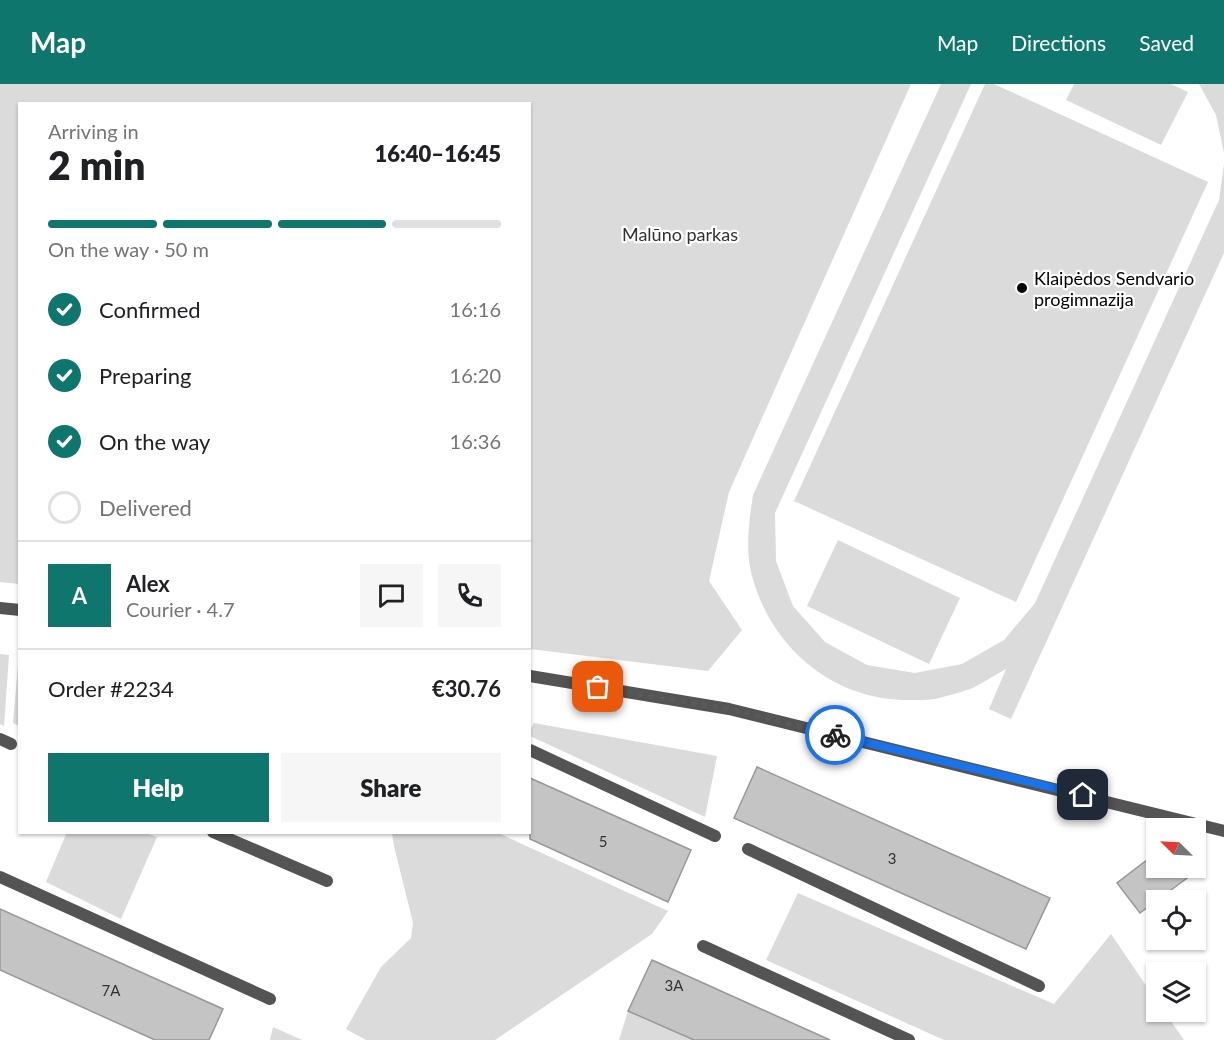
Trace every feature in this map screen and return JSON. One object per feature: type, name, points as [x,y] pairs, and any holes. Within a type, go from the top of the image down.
[{"type":"street","points":[[0,608],[18,610]]},
{"type":"street","points":[[531,676],[729,709],[1224,831]]},
{"type":"street","points":[[531,750],[715,836]]},
{"type":"street","points":[[218,834],[327,881]]},
{"type":"street","points":[[748,849],[1039,986]]},
{"type":"street","points":[[0,876],[270,999]]},
{"type":"street","points":[[703,946],[909,1040]]},
{"type":"green space","name":"Malūno parkas","points":[[0,84],[911,84],[729,492],[709,581],[742,630],[708,671],[531,649],[531,102],[18,102],[18,584],[0,582]]},
{"type":"green space","points":[[941,84],[971,84],[775,513],[776,561],[793,606],[825,642],[867,665],[915,673],[962,664],[1004,640],[1035,603],[1219,200],[1224,164],[1224,253],[1011,719],[989,709],[1006,669],[970,689],[930,700],[884,698],[858,692],[833,681],[791,648],[775,627],[762,603],[750,566],[748,546],[753,495]]},
{"type":"green space","points":[[985,84],[994,84],[1208,182],[1016,602],[794,501]]},
{"type":"green space","points":[[1074,84],[1171,84],[1188,92],[1161,145],[1066,100]]},
{"type":"green space","points":[[1199,84],[1224,84],[1224,153],[1216,115]]},
{"type":"green space","points":[[838,540],[960,598],[929,664],[807,606]]},
{"type":"green space","points":[[0,654],[9,655],[4,726],[0,724]]},
{"type":"green space","points":[[18,665],[18,726],[13,723]]},
{"type":"green space","points":[[534,723],[717,756],[705,817],[531,736]]},
{"type":"green space","points":[[66,834],[148,834],[157,837],[121,919],[46,882]]},
{"type":"green space","points":[[392,834],[500,834],[668,911],[652,934],[495,1040],[366,1040],[346,1029],[381,967],[411,938],[413,923]]},
{"type":"green space","points":[[798,893],[1054,1004],[1111,934],[1146,985],[1146,1022],[1172,1022],[1184,1040],[944,1040],[766,960]]},
{"type":"green space","points":[[628,1011],[694,1040],[619,1040]]},
{"type":"green space","points":[[273,1027],[302,1040],[270,1040]]},
{"type":"building","points":[[757,767],[1050,898],[1026,949],[734,818]]},
{"type":"building","points":[[531,778],[691,850],[668,902],[530,839]]},
{"type":"building","points":[[1146,861],[1146,878],[1187,878],[1171,890],[1146,890],[1146,909],[1140,913],[1117,883]]},
{"type":"building","points":[[0,909],[223,1009],[209,1040],[155,1040],[0,970]]},
{"type":"building","points":[[652,960],[830,1040],[694,1040],[628,1011]]},
{"type":"way so far","points":[[598,687],[729,709],[835,735]]},
{"type":"place","name":"Klaipėdos Sendvario progimnazija","points":[[1022,288]]},
{"type":"route","points":[[835,735],[1083,795]]}]
